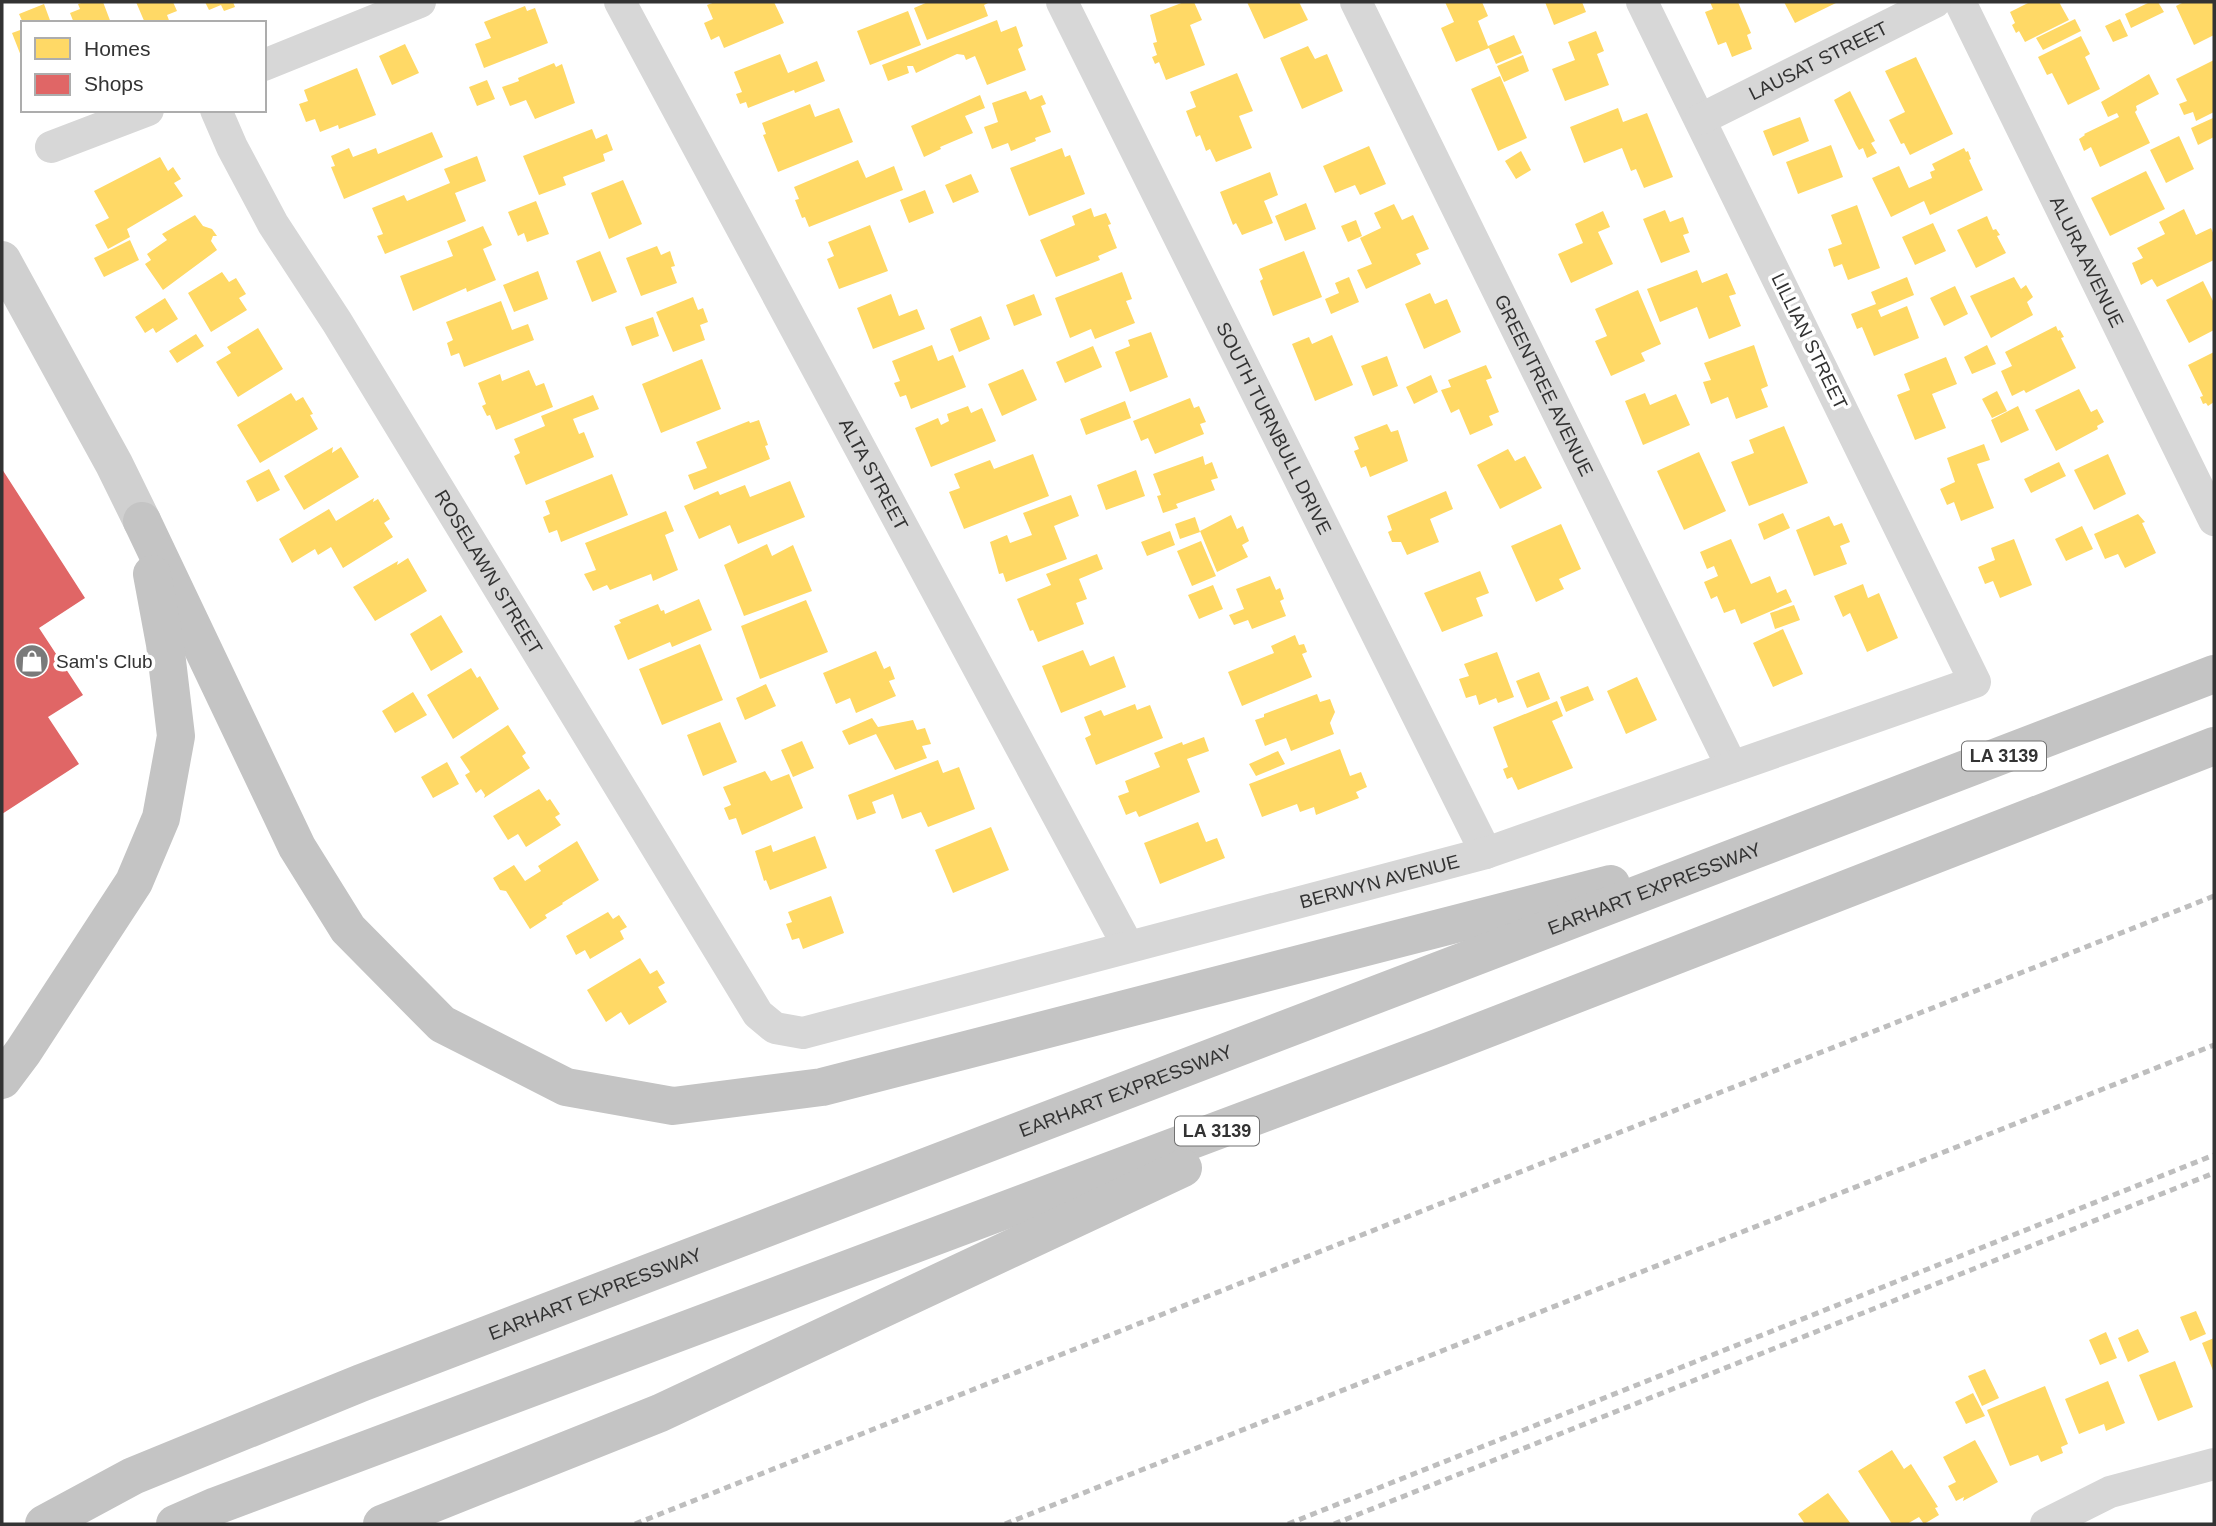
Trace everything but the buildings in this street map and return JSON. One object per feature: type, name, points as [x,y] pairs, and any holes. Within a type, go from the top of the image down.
[{"type":"highway","points":[[142,521],[297,847],[348,929],[442,1024],[566,1087],[673,1106],[822,1087],[1793,837]]},
{"type":"highway","points":[[2,1080],[134,882],[161,818],[176,736],[165,644],[142,521]]},
{"type":"highway","name":"EARHART EXPRESSWAY","points":[[44,1524],[133,1476],[361,1383],[2214,674]]},
{"type":"highway","name":"LA 3139","points":[[175,1524],[216,1506],[1440,1047],[2214,746]]},
{"type":"highway","points":[[382,1524],[660,1413],[1440,1047]]},
{"type":"street","points":[[266,64],[420,2]]},
{"type":"street","name":"ALTA STREET","points":[[620,2],[1128,947]]},
{"type":"street","name":"SOUTH TURNBULL DRIVE","points":[[1062,2],[1486,853]]},
{"type":"street","name":"GREENTREE AVENUE","points":[[1356,2],[1732,767]]},
{"type":"street","name":"LILLIAN STREET","points":[[1642,2],[1975,682]]},
{"type":"street","name":"LAUSAT STREET","points":[[1701,119],[1935,2]]},
{"type":"street","name":"ALURA AVENUE","points":[[1960,2],[2214,520]]},
{"type":"street","points":[[51,147],[143,112]]},
{"type":"street","name":"ROSELAWN STREET","points":[[217,112],[232,147],[273,224],[344,334],[758,1014],[773,1025]]},
{"type":"street","points":[[2,260],[114,464],[142,521]]},
{"type":"street","name":"BERWYN AVENUE","points":[[773,1025],[775,1028],[803,1033],[1486,853],[1975,682]]},
{"type":"street","points":[[2046,1524],[2110,1492],[2214,1464]]},
{"type":"railway","points":[[635,1524],[2214,896]]},
{"type":"railway","points":[[1005,1524],[2214,1045]]},
{"type":"railway","points":[[1288,1524],[2214,1155]]},
{"type":"railway","points":[[1334,1524],[2214,1173]]},
{"type":"place","name":"Sam's Club","points":[[32,661]]}]
